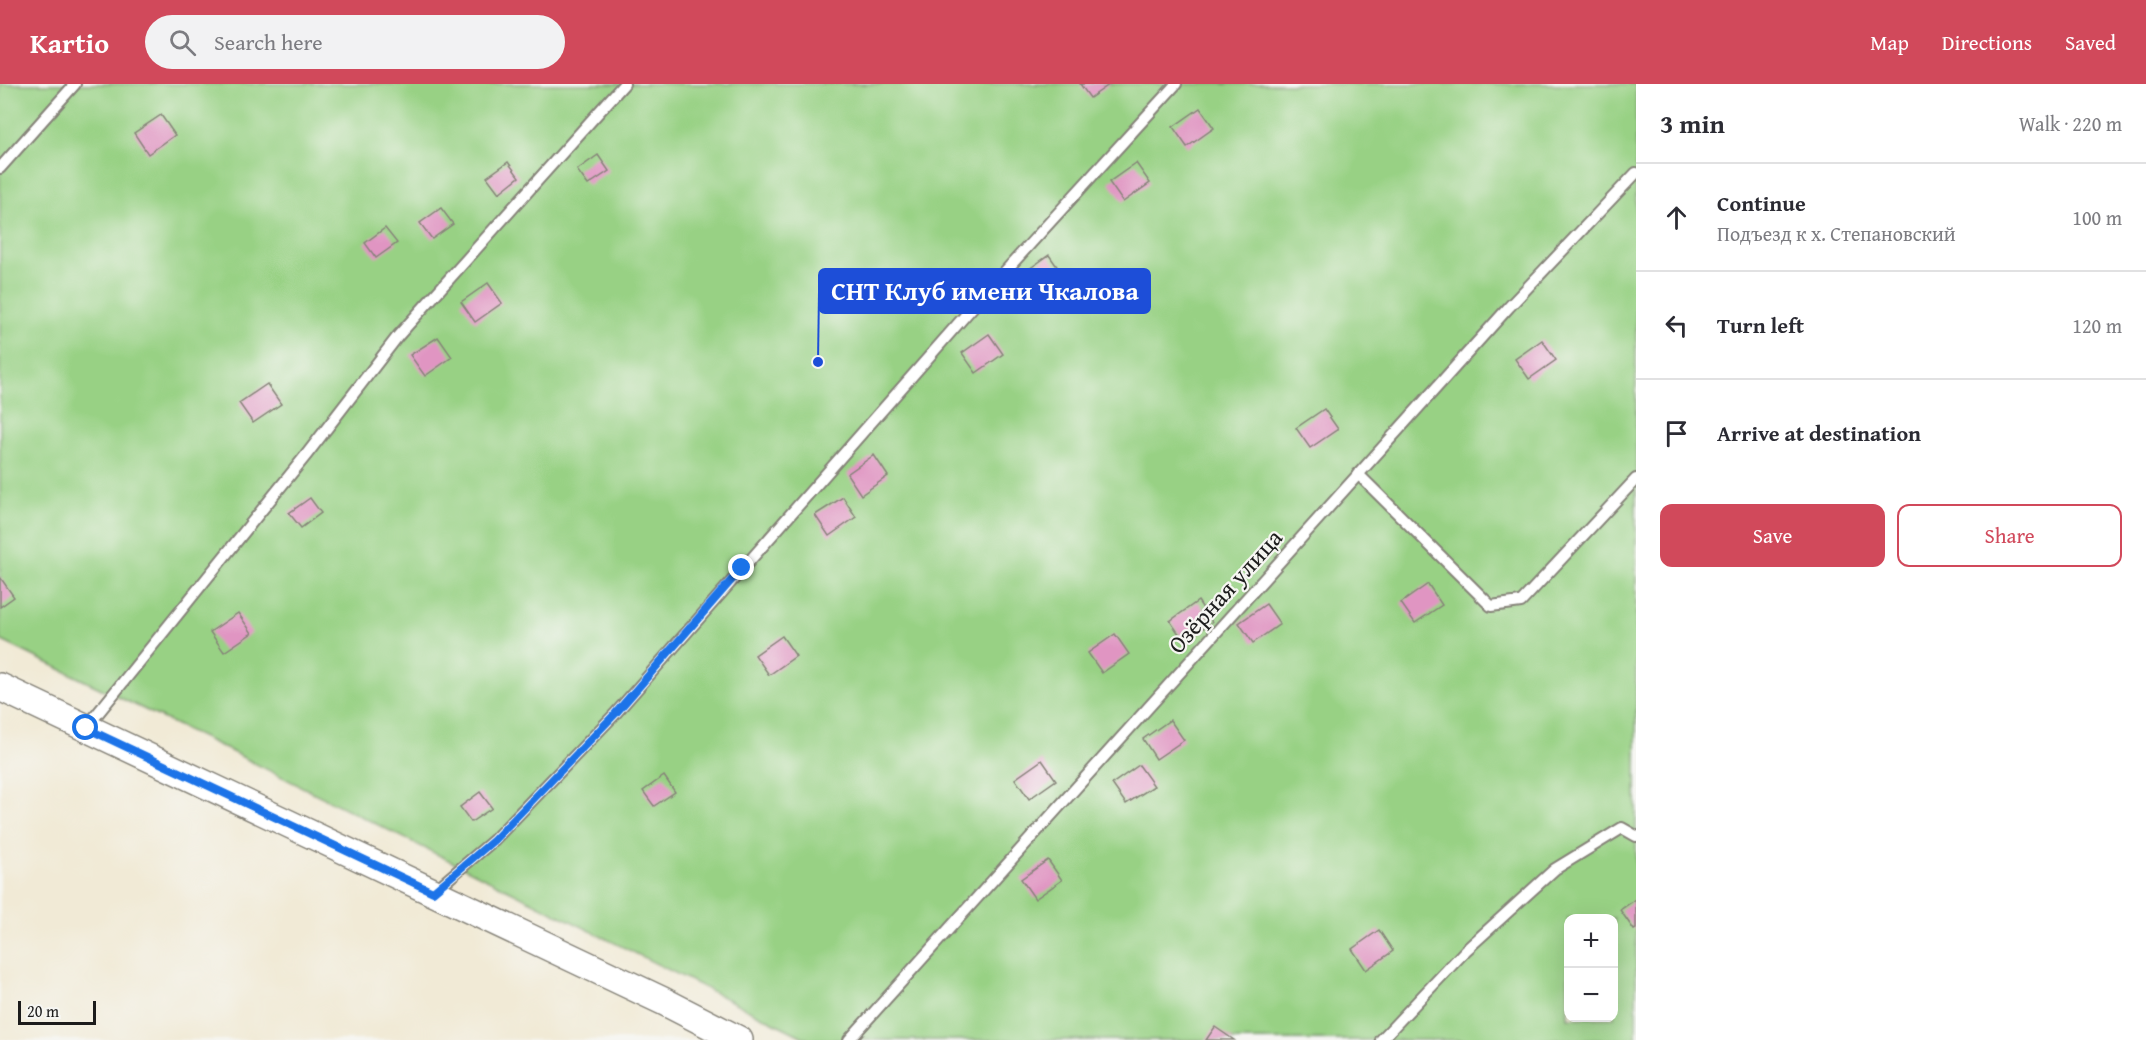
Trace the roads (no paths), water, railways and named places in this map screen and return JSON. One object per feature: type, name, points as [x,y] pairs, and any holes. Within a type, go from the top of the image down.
[{"type":"street","points":[[0,687],[663,1001],[740,1040]]},
{"type":"lane","points":[[0,168],[75,84]]},
{"type":"lane","points":[[86,728],[307,454],[398,336],[624,84]]},
{"type":"lane","points":[[433,892],[494,840],[615,714],[978,301],[1176,84]]},
{"type":"lane","name":"Озёрная улица","points":[[849,1040],[1509,307],[1636,173]]},
{"type":"lane","points":[[1358,474],[1491,606],[1521,602],[1636,479]]},
{"type":"lane","points":[[1381,1040],[1466,950],[1555,869],[1622,828],[1636,836]]},
{"type":"place","name":"СНТ Клуб имени Чкалова","points":[[818,362]]}]
